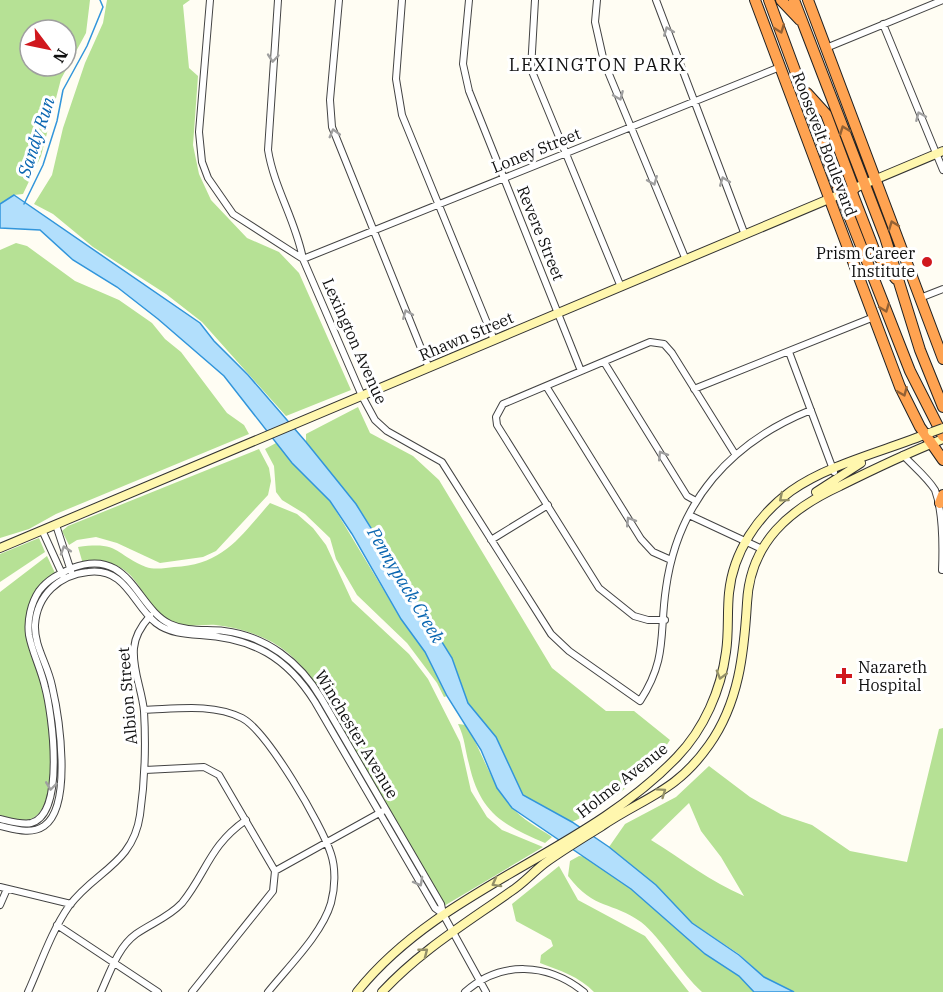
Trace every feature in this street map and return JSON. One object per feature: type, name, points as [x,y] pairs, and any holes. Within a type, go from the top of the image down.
[{"type":"highway","name":"Roosevelt Boulevard","points":[[755,0],[900,387],[935,438]]},
{"type":"highway","name":"Roosevelt Boulevard","points":[[769,0],[800,83],[826,114],[849,191],[943,460]]},
{"type":"highway","points":[[781,0],[802,22]]},
{"type":"highway","name":"Roosevelt Boulevard","points":[[794,0],[920,298],[943,359]]},
{"type":"highway","name":"Roosevelt Boulevard","points":[[810,4],[871,182],[926,368],[943,407]]},
{"type":"highway","points":[[810,4],[815,54]]},
{"type":"highway","points":[[791,58],[795,105]]},
{"type":"highway","points":[[849,191],[877,256],[902,290]]},
{"type":"main road","name":"Rhawn Street","points":[[0,548],[940,153]]},
{"type":"main road","name":"Holme Avenue","points":[[361,991],[406,941],[443,914],[549,856],[609,817],[667,767],[692,740],[705,717],[723,672],[728,639],[730,583],[745,541],[758,523],[784,496],[811,479],[836,478],[903,455],[935,438],[943,428]]},
{"type":"main road","name":"Holme Avenue","points":[[609,817],[664,792],[687,772],[709,745],[726,717],[739,678],[749,584],[762,549],[783,522],[836,478],[877,454],[935,438]]},
{"type":"main road","name":"Holme Avenue","points":[[382,992],[403,969],[453,931],[513,891],[549,856]]},
{"type":"street","points":[[210,0],[199,132],[202,162],[219,197],[233,214],[303,259]]},
{"type":"street","name":"Lexington Avenue","points":[[278,0],[268,150],[272,167],[298,232],[303,259],[362,396],[375,420],[387,431],[442,462],[551,634],[569,651],[640,701],[657,668],[665,620]]},
{"type":"street","points":[[339,0],[330,116],[336,141],[429,368]]},
{"type":"street","points":[[402,0],[397,69],[399,101],[438,204],[494,340]]},
{"type":"street","name":"Revere Street","points":[[469,0],[464,56],[466,80],[581,371]]},
{"type":"street","points":[[535,0],[531,69],[621,287]]},
{"type":"street","points":[[597,0],[595,22],[598,44],[686,260]]},
{"type":"street","points":[[656,0],[745,235]]},
{"type":"street","points":[[826,48],[942,2]]},
{"type":"street","points":[[884,24],[940,153],[943,170]]},
{"type":"street","name":"Loney Street","points":[[303,259],[780,67]]},
{"type":"street","points":[[920,298],[943,289]]},
{"type":"street","points":[[694,389],[874,317]]},
{"type":"street","points":[[735,454],[664,344],[650,342],[509,402],[498,409],[497,424],[599,588],[607,597],[633,616],[648,620],[665,620],[666,590],[671,560],[688,515],[696,501],[735,454],[767,430],[811,410]]},
{"type":"street","points":[[789,352],[836,478]]},
{"type":"street","points":[[604,362],[687,496],[696,501]]},
{"type":"street","points":[[546,386],[641,538],[653,552],[671,560]]},
{"type":"street","points":[[903,455],[942,499],[942,570]]},
{"type":"street","points":[[491,540],[548,505]]},
{"type":"street","points":[[688,515],[762,549]]},
{"type":"street","points":[[56,525],[72,572]]},
{"type":"street","points":[[42,531],[63,575]]},
{"type":"street","name":"Winchester Avenue","points":[[55,811],[61,749],[49,685],[29,636],[30,617],[40,591],[63,575],[72,572],[100,572],[120,580],[152,615],[158,625],[178,633],[245,639],[270,654],[297,676],[327,715],[383,811],[435,908],[443,914],[486,992]]},
{"type":"street","name":"Albion Street","points":[[28,992],[57,926],[71,904],[120,860],[129,847],[140,817],[145,770],[144,710],[134,648],[136,636],[152,615]]},
{"type":"street","name":"Winchester Avenue","points":[[48,808],[52,781],[53,743],[49,685]]},
{"type":"street","points":[[144,710],[217,710],[243,719],[254,726],[272,747],[326,843],[334,870],[334,886],[327,914],[268,992]]},
{"type":"street","points":[[145,770],[210,769],[222,779],[275,871],[273,891],[192,992]]},
{"type":"street","points":[[0,819],[32,823],[48,808],[55,811],[44,826],[32,831],[0,826]]},
{"type":"street","points":[[275,871],[383,811]]},
{"type":"street","points":[[101,992],[114,963],[131,938],[175,910],[189,892],[213,850],[231,831],[246,820]]},
{"type":"street","points":[[0,905],[3,888],[71,904]]},
{"type":"street","points":[[57,926],[158,992]]},
{"type":"street","points":[[465,992],[479,980],[515,969],[539,969],[567,979],[584,992]]},
{"type":"green space","points":[[0,0],[90,0],[86,33],[78,48],[78,18],[18,18],[18,78],[62,78],[41,156],[23,194],[14,195],[0,204]]},
{"type":"green space","points":[[107,0],[190,0],[183,5],[189,68],[198,76],[193,145],[199,174],[211,200],[247,238],[279,252],[299,273],[351,390],[286,416],[202,322],[166,294],[93,247],[53,214],[34,204],[52,175],[63,128],[85,63],[103,23]]},
{"type":"green space","points":[[16,243],[27,246],[75,281],[119,300],[152,323],[165,339],[181,352],[227,413],[244,425],[249,434],[56,514],[29,529],[0,538],[0,250]]},
{"type":"green space","points":[[358,407],[370,433],[413,456],[439,480],[552,668],[606,711],[634,711],[670,740],[639,776],[599,807],[572,822],[523,795],[496,737],[468,703],[452,658],[398,570],[356,504],[306,442],[306,434]]},
{"type":"green space","points":[[276,443],[330,501],[401,619],[425,652],[447,696],[444,697],[437,683],[407,643],[357,595],[336,559],[330,538],[305,514],[282,500],[276,492],[274,466],[265,449]]},
{"type":"green space","points":[[259,449],[269,468],[271,481],[268,495],[216,551],[203,557],[160,563],[117,543],[96,537],[77,540],[69,545],[62,531],[68,526]]},
{"type":"green space","points":[[270,503],[297,514],[313,528],[326,545],[352,601],[409,654],[428,679],[460,742],[471,791],[487,817],[502,830],[543,847],[444,906],[324,696],[301,665],[272,642],[252,633],[216,625],[175,624],[162,617],[129,574],[118,567],[103,563],[83,564],[78,547],[110,547],[149,568],[191,565],[218,555],[229,547]]},
{"type":"green space","points":[[39,538],[45,552],[0,582],[0,554]]},
{"type":"green space","points":[[47,556],[55,573],[45,582],[33,599],[25,626],[27,642],[40,680],[46,711],[51,755],[50,777],[47,796],[41,811],[31,819],[11,819],[0,815],[0,592]]},
{"type":"green space","points":[[458,724],[466,725],[492,778],[515,811],[552,837],[545,843],[505,823],[487,806],[474,781]]},
{"type":"green space","points":[[943,728],[943,992],[794,992],[764,977],[739,954],[692,923],[656,885],[609,847],[625,824],[676,797],[709,766],[750,797],[782,815],[812,825],[850,851],[907,862],[939,729]],"holes":[[[689,803],[701,831],[721,857],[744,896],[708,877],[651,840]]]},
{"type":"green space","points":[[579,856],[587,857],[631,889],[705,954],[739,976],[754,992],[702,992],[641,922],[587,895],[568,876],[570,861]]},
{"type":"green space","points":[[559,866],[578,900],[645,936],[689,992],[594,992],[576,978],[540,963],[541,955],[553,946],[551,940],[516,921],[512,904]]},
{"type":"water","name":"Pennypack Creek","points":[[14,195],[200,323],[306,442],[356,504],[452,658],[468,703],[496,737],[523,795],[572,822],[609,847],[656,885],[692,923],[739,955],[764,977],[794,992],[754,992],[739,976],[705,954],[631,889],[512,808],[497,788],[481,750],[447,696],[425,652],[401,619],[352,534],[330,501],[292,463],[224,376],[158,319],[117,287],[73,260],[40,230],[0,228],[0,204]]},
{"type":"waterway","name":"Sandy Run","points":[[24,204],[43,165],[57,121],[63,90],[87,46],[103,7],[100,0]]},
{"type":"place","name":"Prism Career Institute","points":[[927,262]]},
{"type":"place","name":"Nazareth Hospital","points":[[844,676]]},
{"type":"district","name":"LEXINGTON PARK","points":[[598,64]]}]
